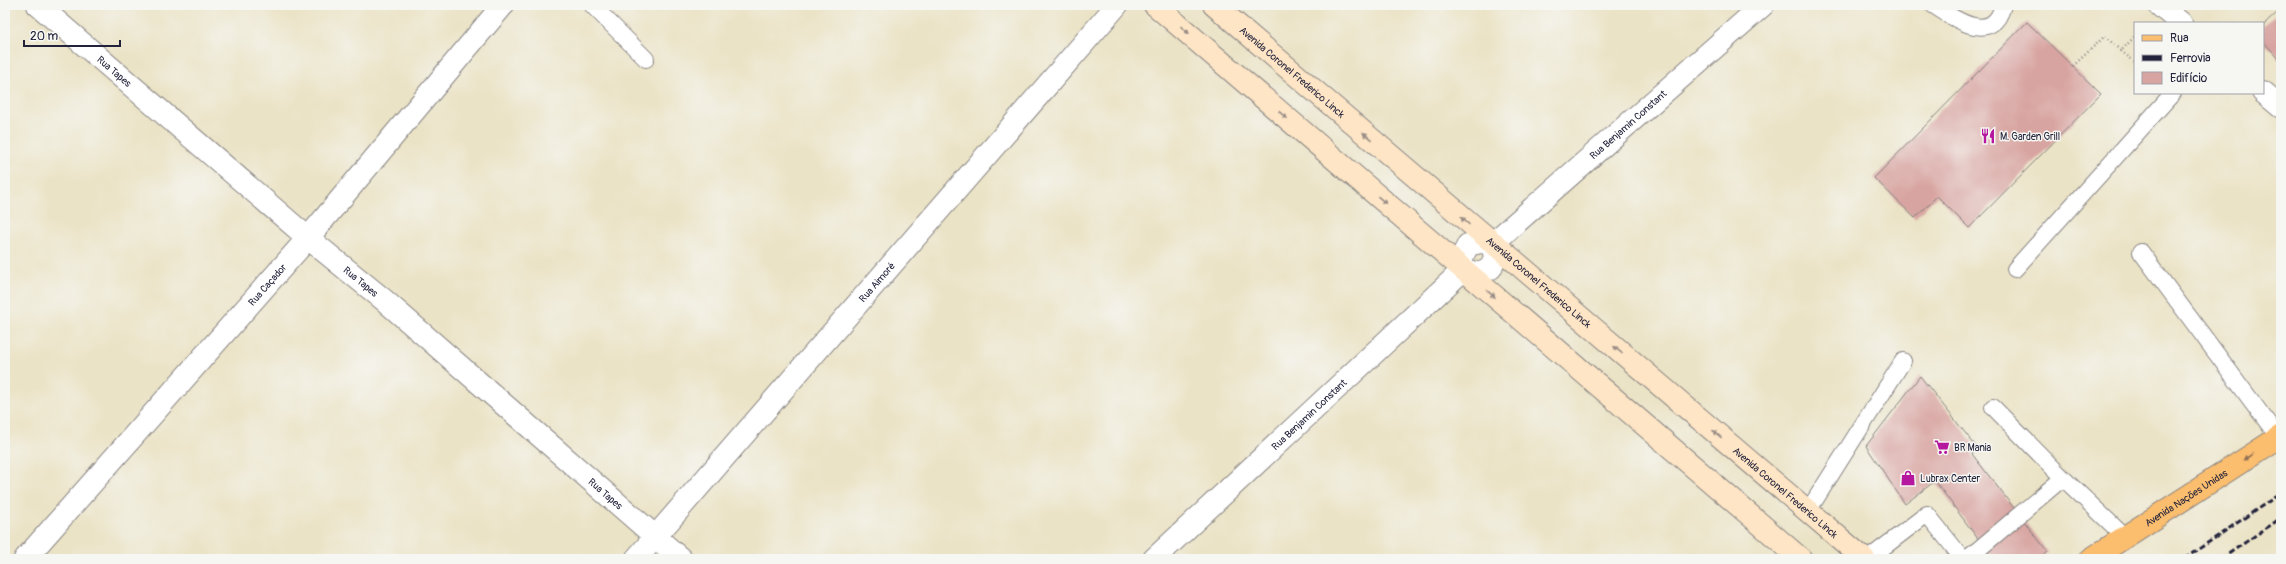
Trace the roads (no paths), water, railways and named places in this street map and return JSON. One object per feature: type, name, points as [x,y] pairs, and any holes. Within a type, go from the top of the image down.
[{"type":"main road","points":[[1156,5],[1801,559]]},
{"type":"main road","name":"Avenida Coronel Frederico Linck","points":[[1214,5],[1492,244],[1864,559]]},
{"type":"main road","name":"Avenida Nações Unidas","points":[[2091,559],[2280,437]]},
{"type":"street","name":"Rua Tapes","points":[[38,5],[308,238],[384,300],[681,559]]},
{"type":"street","name":"Rua Caçador","points":[[25,559],[308,238],[503,5]]},
{"type":"street","name":"Rua Aimoré","points":[[636,559],[1117,5]]},
{"type":"street","name":"Rua Benjamin Constant","points":[[1492,244],[1764,5]]},
{"type":"street","points":[[2159,5],[2180,22]]},
{"type":"street","points":[[2264,93],[2281,107]]},
{"type":"street","points":[[1463,270],[1462,257],[1468,245],[1480,242],[1492,244]]},
{"type":"street","name":"Rua Benjamin Constant","points":[[1154,559],[1463,270]]},
{"type":"lane","points":[[592,5],[646,59]]},
{"type":"lane","points":[[1933,5],[1958,22],[1978,28],[1991,24],[2002,11],[2003,5]]},
{"type":"lane","points":[[2015,270],[2172,94]]},
{"type":"lane","points":[[2141,252],[2280,437]]},
{"type":"lane","points":[[1808,511],[1903,361]]},
{"type":"lane","points":[[1993,407],[2063,478],[2125,537]]},
{"type":"lane","points":[[1967,559],[2063,478]]},
{"type":"lane","points":[[1868,559],[1927,514],[1963,559]]},
{"type":"railway","points":[[2184,559],[2281,493]]},
{"type":"railway","points":[[2221,559],[2281,518]]},
{"type":"place","name":"M. Garden Grill","points":[[1988,136]]},
{"type":"place","name":"BR Mania","points":[[1942,447]]},
{"type":"place","name":"Lubrax Center","points":[[1908,478]]}]
